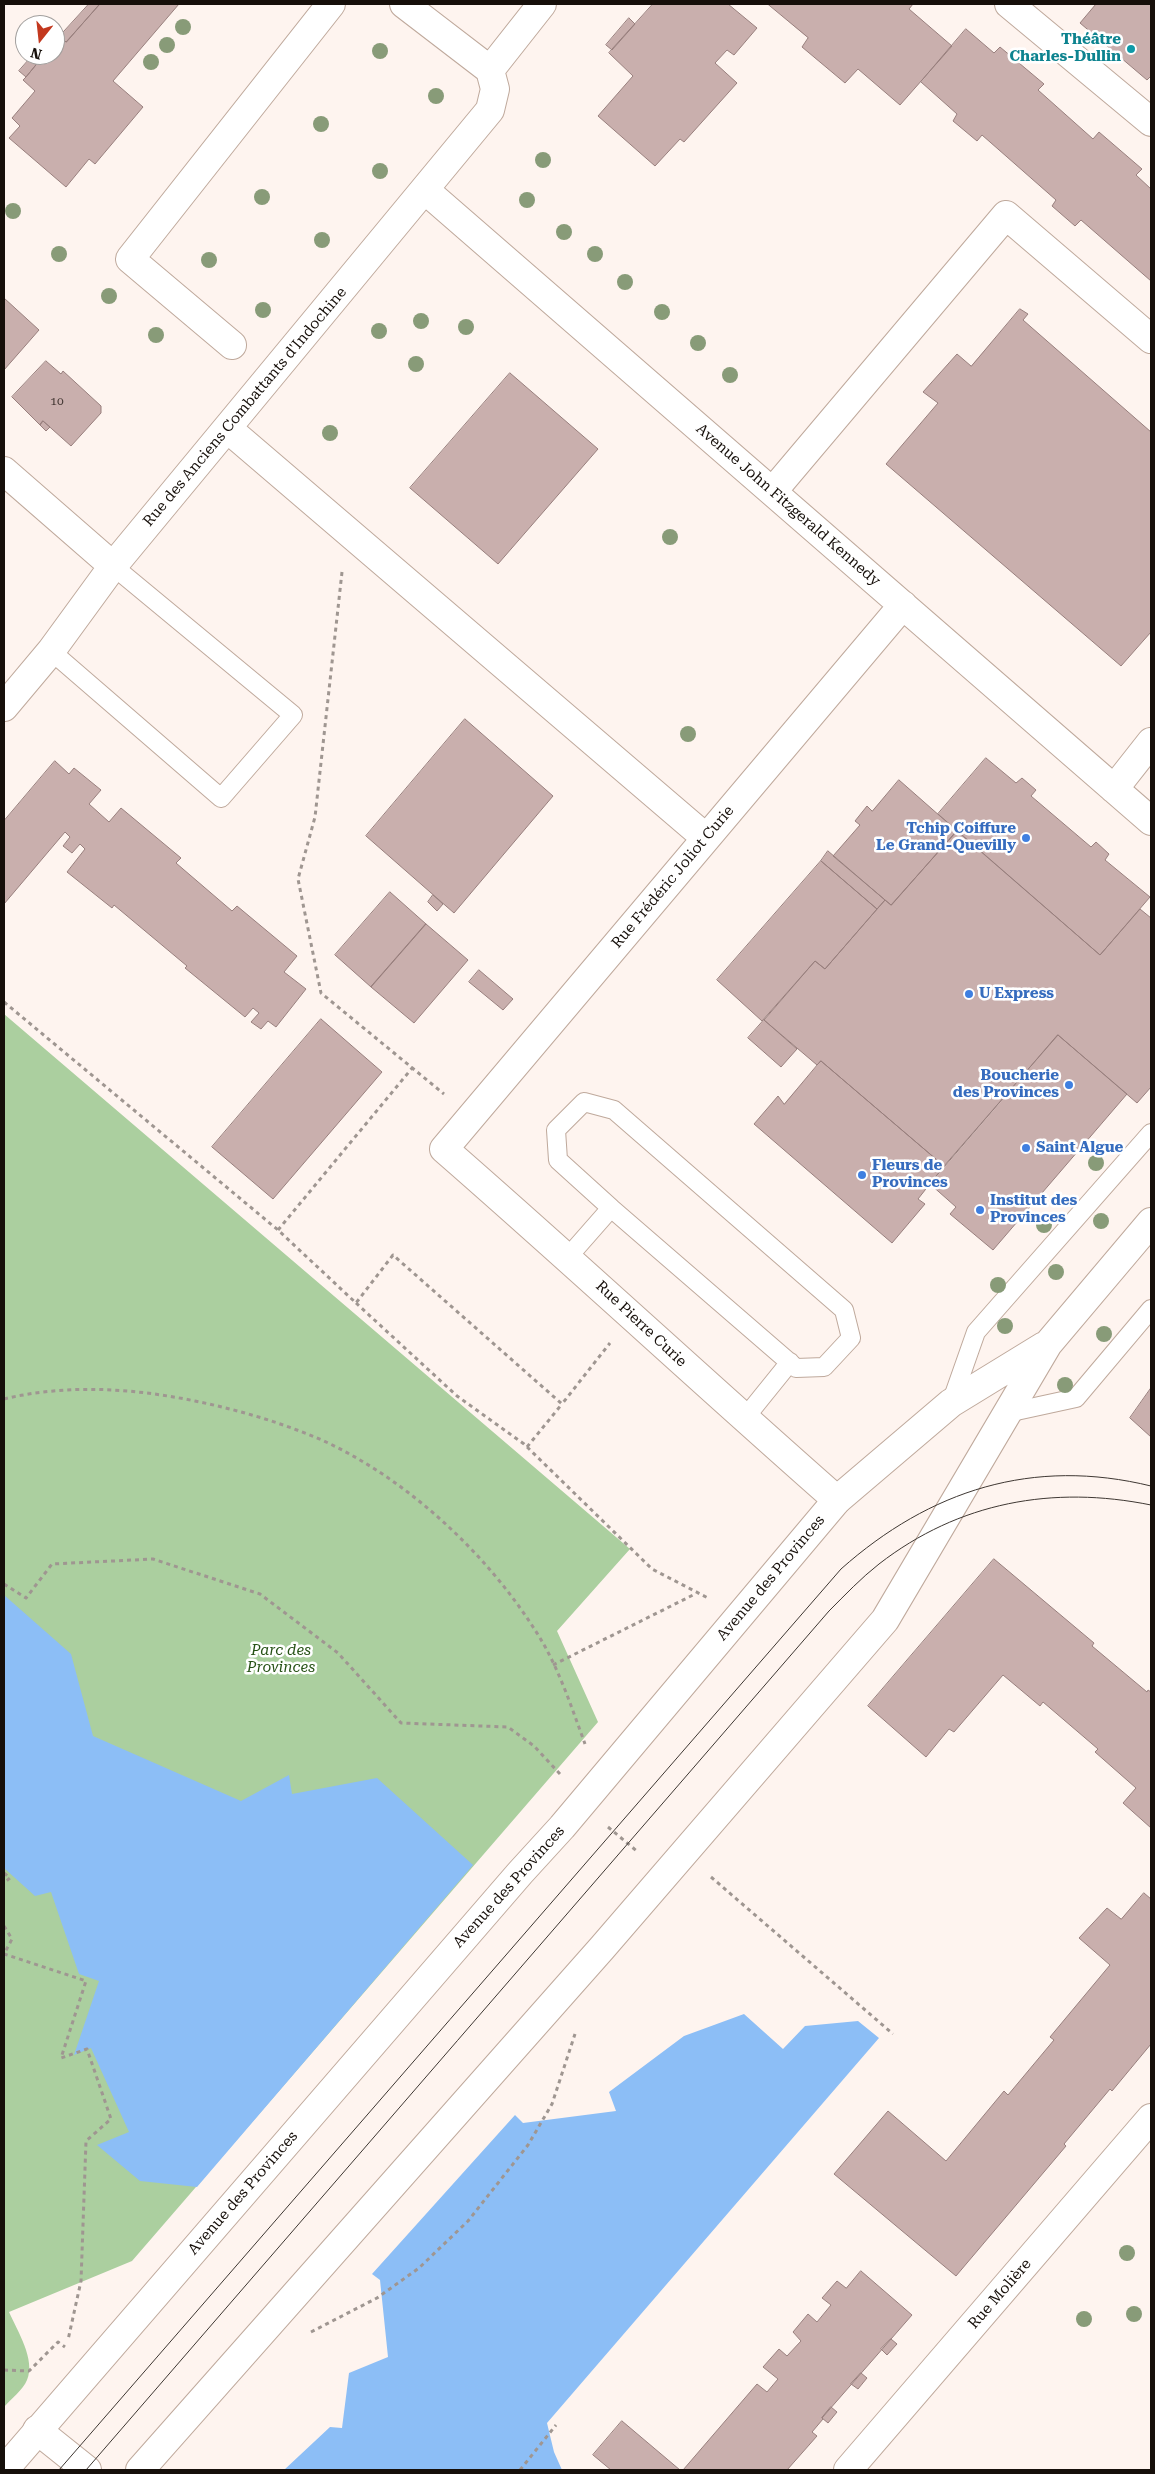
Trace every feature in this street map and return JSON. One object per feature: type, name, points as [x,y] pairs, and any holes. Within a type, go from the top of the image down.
[{"type":"street","points":[[232,345],[130,259],[331,4]]},
{"type":"street","points":[[404,4],[490,70],[542,4]]},
{"type":"street","points":[[1009,4],[1151,122]]},
{"type":"street","name":"Rue des Anciens Combattants d'Indochine","points":[[4,707],[51,651],[113,566],[426,190],[490,110],[495,89],[490,70]]},
{"type":"street","name":"Avenue John Fitzgerald Kennedy","points":[[426,190],[1151,821]]},
{"type":"street","points":[[772,491],[1006,215],[1151,339]]},
{"type":"street","points":[[228,429],[706,838]]},
{"type":"street","points":[[4,471],[113,566]]},
{"type":"street","name":"Rue Frédéric Joliot Curie","points":[[444,1149],[903,605]]},
{"type":"street","points":[[1114,789],[1151,742]]},
{"type":"street","name":"Rue Pierre Curie","points":[[444,1149],[568,1257],[744,1419],[837,1500]]},
{"type":"street","name":"Avenue des Provinces","points":[[140,2470],[588,1962],[880,1626],[1048,1344],[1151,1222]]},
{"type":"street","name":"Avenue des Provinces","points":[[4,2470],[513,1880],[562,1827],[837,1500],[951,1403],[1048,1344]]},
{"type":"street","name":"Rue Molière","points":[[848,2470],[1151,2118]]},
{"type":"street","points":[[37,2430],[86,2470]]},
{"type":"lane","points":[[51,651],[221,798],[293,715],[113,566]]},
{"type":"lane","points":[[584,1102],[614,1110],[844,1310],[851,1338],[824,1366],[796,1368],[611,1208],[558,1160],[556,1130],[584,1102]]},
{"type":"lane","points":[[951,1403],[976,1332],[1151,1133]]},
{"type":"lane","points":[[568,1257],[611,1208]]},
{"type":"lane","points":[[1007,1413],[1076,1398],[1151,1309]]},
{"type":"lane","points":[[744,1419],[790,1362]]},
{"type":"path","points":[[346,530],[315,817],[298,879],[321,993],[471,1116]]},
{"type":"path","points":[[4,1002],[278,1230],[457,1396],[528,1446],[652,1568],[696,1594],[553,1665]]},
{"type":"path","points":[[278,1230],[413,1068]]},
{"type":"path","points":[[356,1303],[393,1255],[562,1404]]},
{"type":"path","points":[[528,1446],[631,1315]]},
{"type":"path","points":[[4,1399],[61,1390],[116,1390],[165,1395],[222,1407],[276,1422],[325,1442],[396,1484],[446,1525],[490,1570],[536,1631],[563,1685],[587,1748]]},
{"type":"path","points":[[4,1584],[26,1598],[52,1564],[153,1559],[260,1594],[338,1653],[401,1723],[508,1727],[534,1746],[560,1774]]},
{"type":"path","points":[[554,1782],[567,1768]]},
{"type":"path","points":[[605,1825],[635,1850]]},
{"type":"path","points":[[4,1873],[10,1878],[4,1883]]},
{"type":"path","points":[[706,1873],[893,2034]]},
{"type":"path","points":[[4,1926],[12,1939],[4,1954],[86,1981],[61,2058],[87,2049],[111,2119],[86,2141],[81,2281],[66,2348]]},
{"type":"path","points":[[377,2298],[420,2268],[468,2221],[528,2145],[552,2104]]},
{"type":"path","points":[[520,2470],[556,2426]]},
{"type":"green space","name":"Parc des Provinces","points":[[4,1014],[630,1549],[557,1631],[598,1722],[132,2261],[9,2312],[21,2336],[27,2354],[29,2372],[23,2387],[4,2407]]},
{"type":"water","points":[[4,1595],[71,1654],[93,1736],[241,1801],[289,1775],[292,1794],[377,1778],[473,1865],[197,2187],[140,2181],[97,2145],[129,2132],[91,2048],[74,2055],[99,1981],[79,1974],[51,1892],[35,1896],[4,1868]]},
{"type":"water","points":[[744,2014],[783,2049],[805,2026],[858,2021],[879,2038],[547,2423],[554,2452],[562,2470],[284,2470],[330,2427],[342,2428],[349,2373],[388,2357],[380,2280],[372,2274],[515,2115],[523,2123],[616,2111],[609,2092],[684,2036]]},
{"type":"building","points":[[89,4],[100,4],[66,42],[65,30]]},
{"type":"building","points":[[100,4],[179,4],[113,81],[143,107],[95,164],[89,159],[66,187],[9,138],[20,126],[12,118],[35,91],[23,80],[36,65],[65,65],[66,42]]},
{"type":"building","points":[[653,4],[728,4],[757,28],[734,55],[727,50],[715,63],[737,83],[684,142],[680,139],[655,166],[598,116],[633,76],[609,53]]},
{"type":"building","points":[[768,4],[913,4],[909,9],[952,46],[900,105],[858,69],[845,83],[802,47],[808,38]]},
{"type":"building","name":"Théâtre Charles-Dullin","points":[[1096,4],[1151,4],[1151,76],[1147,80],[1080,23]]},
{"type":"building","points":[[629,18],[635,24],[612,50],[606,45]]},
{"type":"building","points":[[966,29],[994,53],[1000,47],[1044,84],[1038,90],[1093,139],[1099,132],[1142,169],[1136,175],[1151,189],[1151,281],[1081,220],[1075,226],[1052,206],[1056,200],[982,135],[977,141],[953,121],[957,114],[921,82]]},
{"type":"building","points":[[24,65],[36,65],[26,77],[19,71]]},
{"type":"building","points":[[4,298],[39,330],[4,370]]},
{"type":"building","points":[[1020,309],[1028,314],[1023,320],[1151,432],[1151,632],[1121,666],[886,464],[938,403],[923,392],[957,354],[971,366]]},
{"type":"building","points":[[46,361],[61,374],[63,371],[101,406],[101,413],[71,446],[43,421],[40,425],[12,397]]},
{"type":"building","points":[[510,373],[598,449],[498,564],[410,488]]},
{"type":"building","points":[[43,421],[50,427],[46,431],[40,425]]},
{"type":"building","points":[[465,719],[553,796],[454,913],[366,836]]},
{"type":"building","points":[[986,758],[1016,783],[1022,778],[1036,790],[1031,796],[1091,847],[1096,842],[1109,854],[1105,860],[1150,897],[1100,955],[938,814]]},
{"type":"building","points":[[55,761],[69,774],[74,768],[101,790],[89,804],[109,822],[121,808],[181,858],[176,863],[232,911],[237,906],[297,956],[284,972],[306,989],[276,1027],[268,1021],[261,1029],[251,1022],[259,1013],[253,1008],[245,1017],[185,968],[187,966],[114,905],[112,908],[67,872],[85,849],[80,844],[72,853],[63,846],[70,837],[65,832],[4,904],[4,821]]},
{"type":"building","points":[[899,780],[957,831],[891,905],[833,856],[860,825],[855,821],[867,806],[872,811]]},
{"type":"building","name":"U Express","points":[[957,831],[1100,955],[1140,909],[1151,918],[1151,1087],[1137,1103],[1058,1035],[944,1166],[821,1061],[817,1065],[764,1020],[815,961],[825,969],[885,900],[891,905]]},
{"type":"building","points":[[828,851],[885,900],[877,909],[821,861]]},
{"type":"building","points":[[821,861],[877,909],[825,969],[815,961],[762,1021],[717,980]]},
{"type":"building","points":[[390,892],[426,924],[371,987],[335,955]]},
{"type":"building","points":[[433,895],[443,904],[437,911],[428,902]]},
{"type":"building","points":[[426,924],[468,960],[414,1023],[371,987]]},
{"type":"building","points":[[479,970],[513,999],[503,1010],[469,982]]},
{"type":"building","points":[[321,1019],[382,1072],[273,1199],[212,1147]]},
{"type":"building","points":[[764,1020],[797,1049],[781,1067],[748,1038]]},
{"type":"building","points":[[1058,1035],[1127,1094],[993,1250],[950,1214],[956,1207],[930,1184]]},
{"type":"building","points":[[821,1061],[944,1166],[918,1199],[925,1204],[892,1243],[754,1124],[778,1096],[784,1104]]},
{"type":"building","points":[[1151,1388],[1151,1437],[1130,1418]]},
{"type":"building","points":[[994,1559],[1094,1643],[1092,1646],[1147,1692],[1148,1690],[1151,1692],[1151,1828],[1123,1803],[1136,1788],[1095,1752],[1098,1749],[1043,1702],[1040,1706],[1003,1675],[954,1732],[949,1729],[926,1757],[868,1706]]},
{"type":"building","points":[[1144,1893],[1151,1899],[1151,2044],[1112,2091],[1110,2089],[1064,2144],[1066,2146],[956,2276],[834,2174],[888,2111],[946,2161],[1004,2091],[1008,2095],[1054,2040],[1050,2037],[1110,1965],[1079,1938],[1107,1908],[1121,1919]]},
{"type":"building","points":[[861,2271],[912,2315],[822,2418],[812,2432],[817,2436],[787,2470],[683,2470],[757,2384],[767,2392],[778,2379],[763,2367],[779,2349],[787,2356],[801,2341],[793,2332],[808,2314],[817,2322],[831,2305],[822,2298],[837,2281],[846,2288]]},
{"type":"building","points":[[891,2339],[897,2344],[887,2355],[881,2349]]},
{"type":"building","points":[[861,2373],[867,2378],[858,2389],[851,2384]]},
{"type":"building","points":[[831,2407],[837,2412],[828,2423],[822,2418]]},
{"type":"building","points":[[622,2421],[680,2470],[611,2470],[593,2455]]},
{"type":"tram line","points":[[59,2470],[841,1569],[875,1542],[910,1519],[947,1500],[985,1487],[1025,1479],[1065,1476],[1107,1478],[1151,1486]]},
{"type":"tram line","points":[[86,2470],[829,1611],[866,1575],[910,1543],[941,1526],[974,1513],[1008,1504],[1078,1497],[1114,1499],[1151,1505]]},
{"type":"place","name":"Théâtre Charles-Dullin","points":[[1131,49]]},
{"type":"place","name":"Tchip Coiffure Le Grand-Quevilly","points":[[1026,838]]},
{"type":"place","name":"U Express","points":[[969,994]]},
{"type":"place","name":"Boucherie des Provinces","points":[[1069,1085]]},
{"type":"place","name":"Saint Algue","points":[[1026,1148]]},
{"type":"place","name":"Fleurs de Provinces","points":[[862,1175]]},
{"type":"place","name":"Institut des Provinces","points":[[980,1210]]}]
